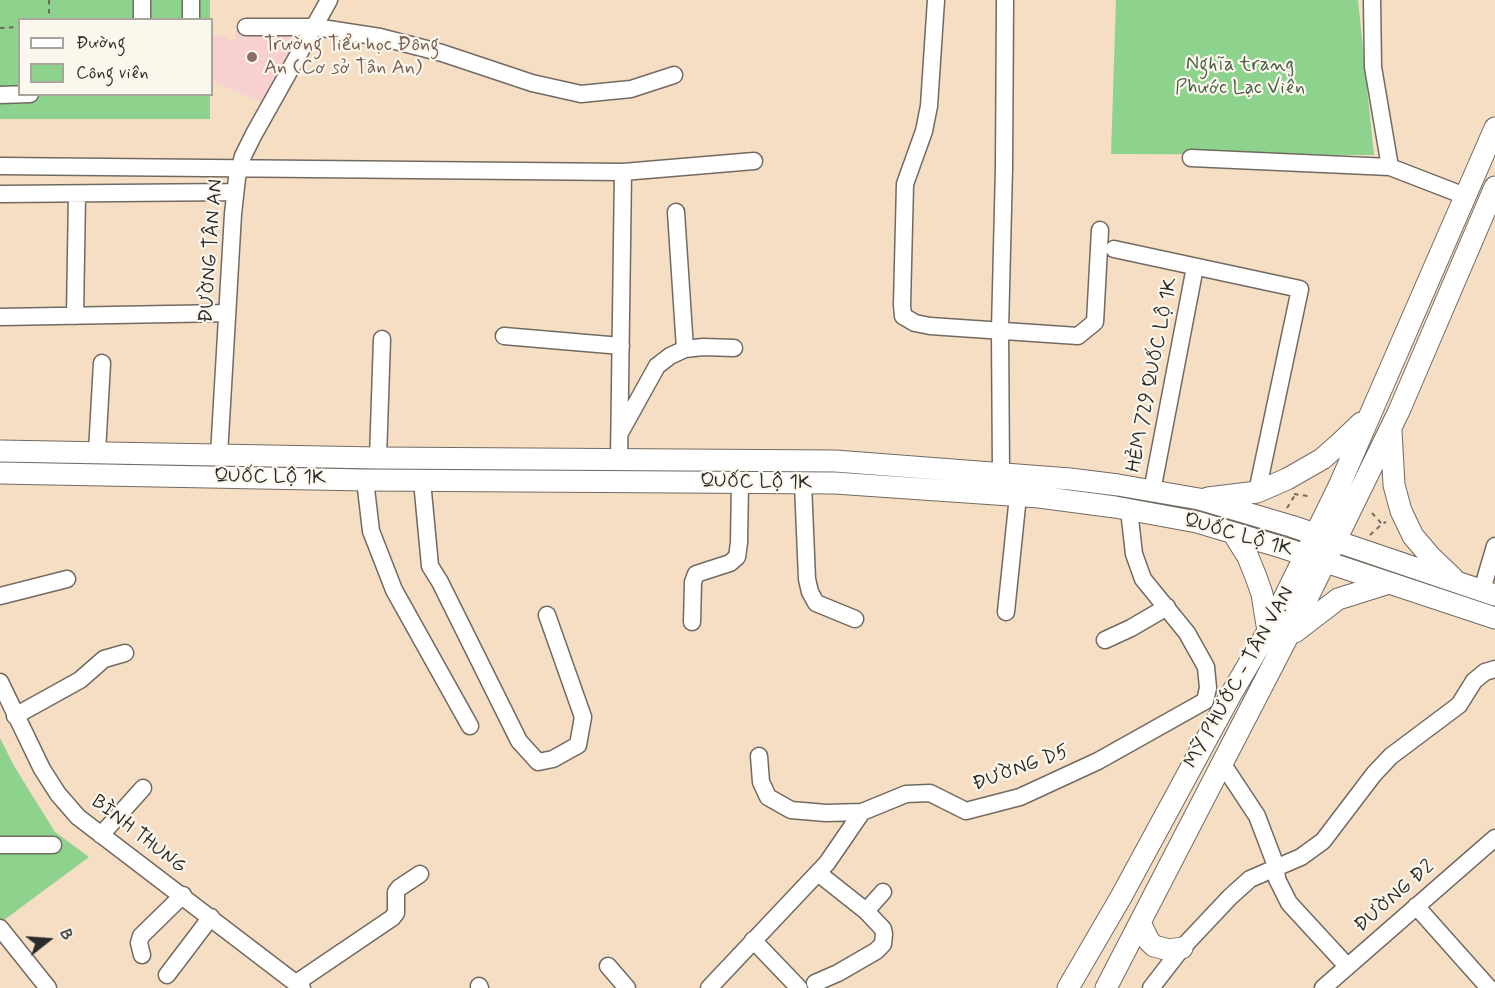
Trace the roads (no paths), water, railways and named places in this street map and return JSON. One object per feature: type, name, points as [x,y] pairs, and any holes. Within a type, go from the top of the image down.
[{"type":"main road","name":"MỸ PHƯỚC - TÂN VẠN","points":[[1325,538],[1340,484],[1369,414],[1495,128]]},
{"type":"main road","name":"MỸ PHƯỚC - TÂN VẠN","points":[[1106,988],[1222,763],[1277,636],[1325,538],[1391,427],[1495,187]]},
{"type":"main road","points":[[1199,499],[1257,492],[1302,472],[1322,459],[1369,414]]},
{"type":"main road","points":[[1391,427],[1394,485],[1401,511],[1413,536],[1430,556],[1458,582]]},
{"type":"main road","name":"QUỐC LỘ 1K","points":[[0,450],[378,458],[836,460],[1000,472],[1118,485],[1199,499],[1489,593]]},
{"type":"main road","points":[[217,477],[219,455]]},
{"type":"main road","name":"QUỐC LỘ 1K","points":[[0,473],[422,481],[835,483],[1018,496],[1129,510],[1197,522],[1315,558],[1495,618]]},
{"type":"main road","points":[[1233,533],[1248,557],[1277,636],[1338,599],[1389,583]]},
{"type":"main road","name":"MỸ PHƯỚC - TÂN VẠN","points":[[1068,988],[1121,897],[1211,730],[1277,636]]},
{"type":"main road","points":[[1140,923],[1154,946],[1169,951],[1182,948]]},
{"type":"street","points":[[142,0],[142,18]]},
{"type":"street","points":[[191,0],[191,18]]},
{"type":"street","name":"ĐƯỜNG TÂN AN","points":[[219,455],[235,192],[240,167],[254,134],[329,0]]},
{"type":"street","points":[[936,0],[929,106],[924,131],[905,184],[903,315],[915,323],[930,326],[1078,336],[1095,322],[1100,231]]},
{"type":"street","points":[[1000,472],[1005,0]]},
{"type":"street","points":[[1372,0],[1373,67],[1390,167]]},
{"type":"street","points":[[246,27],[315,27],[407,43],[532,83],[581,94],[631,89],[674,75]]},
{"type":"street","points":[[0,95],[18,94]]},
{"type":"street","points":[[1191,158],[1390,167],[1465,196]]},
{"type":"street","points":[[235,192],[2,194],[3,166],[623,172],[754,161]]},
{"type":"street","points":[[619,459],[623,172]]},
{"type":"street","points":[[75,316],[77,194]]},
{"type":"street","points":[[676,212],[685,349]]},
{"type":"street","points":[[1114,249],[1300,289],[1257,492]]},
{"type":"street","name":"HẺM 729 QUỐC LỘ 1K","points":[[1152,491],[1195,267]]},
{"type":"street","points":[[0,317],[228,313]]},
{"type":"street","points":[[504,336],[621,346]]},
{"type":"street","points":[[378,458],[382,339]]},
{"type":"street","points":[[619,435],[657,366],[670,356],[685,349],[734,348]]},
{"type":"street","points":[[97,452],[102,363]]},
{"type":"street","points":[[365,480],[371,531],[394,590],[470,726]]},
{"type":"street","points":[[422,481],[430,566],[519,741],[538,762],[553,759],[578,745],[583,717],[547,615]]},
{"type":"street","points":[[692,622],[693,582],[696,574],[730,563],[737,557],[740,483]]},
{"type":"street","points":[[803,484],[807,579],[810,592],[816,603],[855,619]]},
{"type":"street","points":[[1006,612],[1018,496]]},
{"type":"street","points":[[1129,510],[1134,554],[1143,579],[1187,633],[1206,667],[1208,688],[1205,701],[1211,730]]},
{"type":"street","points":[[1489,593],[1495,546]]},
{"type":"street","points":[[0,596],[67,579]]},
{"type":"street","points":[[1105,640],[1167,607]]},
{"type":"street","points":[[15,716],[80,680],[104,659],[125,653]]},
{"type":"street","points":[[1151,988],[1182,948],[1230,897],[1250,879],[1300,857],[1323,841],[1374,774],[1391,756],[1459,705],[1474,681],[1485,672],[1495,669]]},
{"type":"street","name":"BÌNH THUNG","points":[[0,682],[42,769],[58,794],[78,817],[299,985]]},
{"type":"street","name":"ĐƯỜNG D5","points":[[862,812],[906,794],[930,793],[966,811],[1020,796],[1098,761],[1205,701]]},
{"type":"street","points":[[759,756],[761,782],[768,798],[791,810],[825,813],[862,812]]},
{"type":"street","points":[[1222,763],[1257,816],[1276,866],[1277,879],[1289,903],[1347,966]]},
{"type":"street","points":[[101,835],[143,788]]},
{"type":"street","points":[[709,988],[818,873],[862,812]]},
{"type":"street","name":"ĐƯỜNG Đ2","points":[[1323,988],[1495,838]]},
{"type":"street","points":[[0,844],[53,844]]},
{"type":"street","points":[[753,940],[807,986],[838,973],[884,944],[885,934],[866,911],[818,873]]},
{"type":"street","points":[[299,985],[393,918],[396,913],[396,892],[420,874]]},
{"type":"street","points":[[866,911],[884,892]]},
{"type":"street","points":[[142,955],[139,944],[141,936],[183,895]]},
{"type":"street","points":[[1416,906],[1489,988]]},
{"type":"street","points":[[167,975],[211,917]]},
{"type":"street","points":[[0,928],[48,988]]},
{"type":"street","points":[[608,966],[627,988]]},
{"type":"place","name":"Trường Tiểu học Đông An (Cơ sở Tân An)","points":[[252,57]]},
{"type":"park label","name":"Nghĩa trang Phước Lạc Viên","points":[[1240,78]]}]
